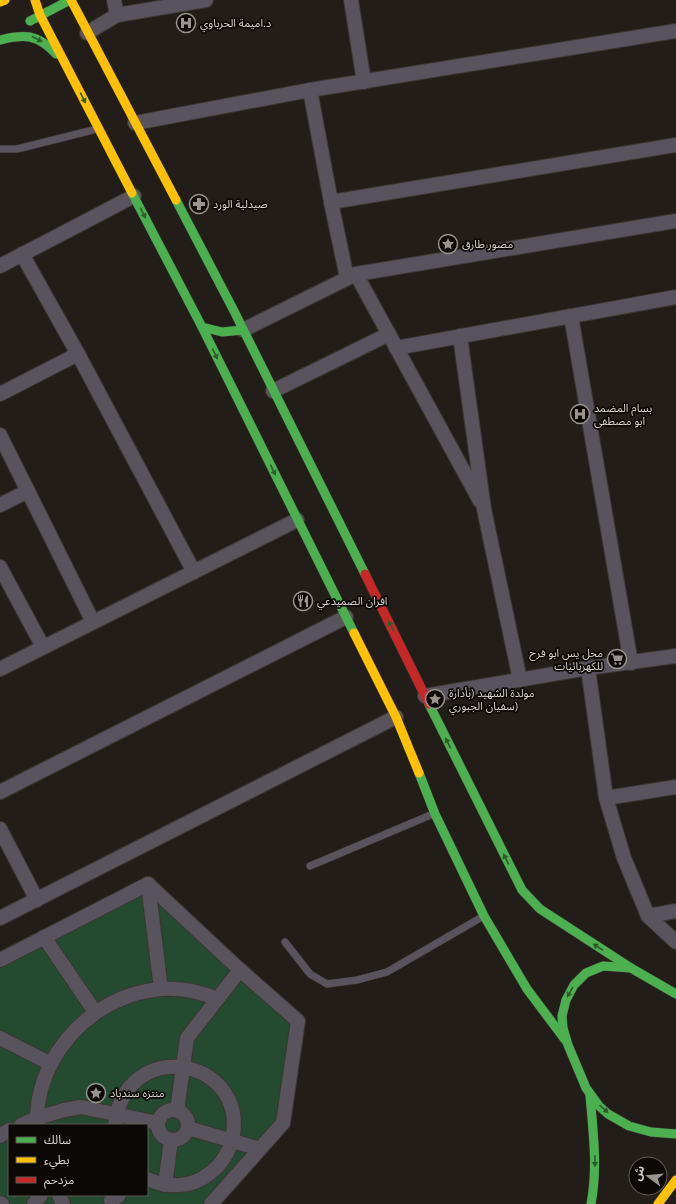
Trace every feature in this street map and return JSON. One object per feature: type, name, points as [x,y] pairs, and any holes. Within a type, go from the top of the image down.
[{"type":"main road","points":[[0,2],[5,0]]},
{"type":"main road","points":[[35,0],[40,15],[202,327],[396,717],[435,814],[484,916],[528,989],[566,1041]]},
{"type":"main road","points":[[0,39],[40,15],[70,0],[243,330],[522,890],[540,909],[631,968],[676,994]]},
{"type":"main road","points":[[0,39],[17,35],[29,35],[38,39],[50,46],[71,73]]},
{"type":"main road","points":[[202,327],[222,332],[243,330]]},
{"type":"main road","points":[[631,968],[616,966],[600,967],[589,972],[578,980],[570,990],[562,1015],[566,1041],[590,1094],[603,1109],[619,1121],[637,1129],[656,1134],[676,1134]]},
{"type":"main road","points":[[590,1094],[595,1159],[595,1175],[591,1204]]},
{"type":"main road","points":[[658,1204],[676,1180]]},
{"type":"street","points":[[114,0],[117,15]]},
{"type":"street","points":[[87,33],[117,15],[206,0]]},
{"type":"street","points":[[351,0],[364,82]]},
{"type":"street","points":[[135,123],[310,90],[676,32]]},
{"type":"street","points":[[310,90],[331,202],[351,276],[389,334],[484,509]]},
{"type":"street","points":[[331,202],[676,145]]},
{"type":"street","points":[[0,266],[134,196]]},
{"type":"street","points":[[243,330],[351,276],[676,221]]},
{"type":"street","points":[[22,254],[78,354],[194,572]]},
{"type":"street","points":[[396,348],[676,297]]},
{"type":"street","points":[[571,316],[631,663]]},
{"type":"street","points":[[273,391],[389,334]]},
{"type":"street","points":[[460,336],[484,509],[520,680]]},
{"type":"street","points":[[0,394],[78,354]]},
{"type":"street","points":[[0,435],[93,622]]},
{"type":"street","points":[[0,505],[28,491]]},
{"type":"street","points":[[0,669],[297,520]]},
{"type":"street","points":[[0,567],[43,647]]},
{"type":"street","points":[[0,792],[346,617]]},
{"type":"street","points":[[425,696],[588,668],[676,656]]},
{"type":"street","points":[[588,668],[606,798],[624,858],[648,916],[676,942]]},
{"type":"street","points":[[0,918],[396,717]]},
{"type":"street","points":[[606,798],[676,787]]},
{"type":"street","points":[[0,829],[37,900]]},
{"type":"street","points":[[0,960],[148,884]]},
{"type":"street","points":[[148,884],[240,970],[298,1021],[283,1123],[211,1204]]},
{"type":"street","points":[[148,884],[161,989]]},
{"type":"street","points":[[648,916],[676,911]]},
{"type":"street","points":[[44,937],[95,1012]]},
{"type":"street","points":[[177,1111],[187,1038],[240,970]]},
{"type":"street","points":[[37,1122],[41,1091],[52,1064],[62,1046],[79,1026],[95,1012],[127,996],[161,989],[178,989],[199,993],[217,999]]},
{"type":"street","points":[[0,1038],[52,1064]]},
{"type":"street","points":[[115,1120],[119,1104],[124,1094],[140,1077],[161,1068],[172,1066],[194,1070],[204,1074],[221,1089],[231,1108],[233,1119],[232,1141],[223,1160],[216,1169],[198,1181],[187,1184],[165,1185],[148,1179]]},
{"type":"street","points":[[26,1124],[37,1122],[64,1110],[81,1107],[92,1108],[115,1120],[158,1123]]},
{"type":"street","points":[[171,1110],[177,1111],[186,1117],[188,1128],[182,1138],[171,1140],[161,1135],[158,1123],[165,1113],[171,1110]]},
{"type":"street","points":[[188,1128],[260,1149]]},
{"type":"street","points":[[165,1185],[171,1140]]},
{"type":"street","points":[[34,1204],[40,1196]]},
{"type":"lane","points":[[0,149],[17,149],[99,128]]},
{"type":"lane","points":[[310,866],[435,814]]},
{"type":"lane","points":[[285,942],[310,974],[327,984],[357,980],[387,972],[484,916]]},
{"type":"green space","points":[[149,881],[301,1020],[285,1125],[214,1204],[0,1204],[0,957]]},
{"type":"traffic: fast","points":[[30,21],[70,0]]},
{"type":"traffic: fast","points":[[0,40],[17,37],[31,37],[49,47],[56,54]]},
{"type":"traffic: fast","points":[[132,193],[202,327],[354,633]]},
{"type":"traffic: fast","points":[[176,200],[234,311],[365,574]]},
{"type":"traffic: fast","points":[[202,327],[222,332],[243,330]]},
{"type":"traffic: fast","points":[[429,704],[522,890],[540,909],[631,968]]},
{"type":"traffic: fast","points":[[419,773],[435,814],[484,916],[527,989],[566,1041]]},
{"type":"traffic: fast","points":[[676,994],[631,968],[603,966],[586,973],[574,985],[566,1000],[562,1016],[563,1028],[568,1045],[586,1088],[599,1106],[608,1114],[629,1126],[651,1132],[676,1134]]},
{"type":"traffic: fast","points":[[590,1095],[595,1163],[591,1204]]},
{"type":"traffic: slow","points":[[0,2],[5,0]]},
{"type":"traffic: slow","points":[[35,0],[40,15],[132,193]]},
{"type":"traffic: slow","points":[[71,0],[176,200]]},
{"type":"traffic: slow","points":[[354,633],[396,717],[419,773]]},
{"type":"traffic: slow","points":[[658,1204],[676,1180]]},
{"type":"traffic: jam","points":[[365,574],[429,704]]},
{"type":"place","name":"د.اميمة الحرباوي","points":[[186,23]]},
{"type":"place","name":"صيدلية الورد","points":[[199,204]]},
{"type":"place","name":"مصور طارق","points":[[448,244]]},
{"type":"place","name":"بسام المضمد ابو مصطفى","points":[[580,414]]},
{"type":"place","name":"افران الصميدعي","points":[[303,601]]},
{"type":"place","name":"محل يس ابو فرح للكهربائيات","points":[[617,659]]},
{"type":"place","name":"مولدة الشهيد (بأدارة سفيان الجبوري)","points":[[435,699]]},
{"type":"place","name":"منتزه سندباد","points":[[96,1093]]}]
